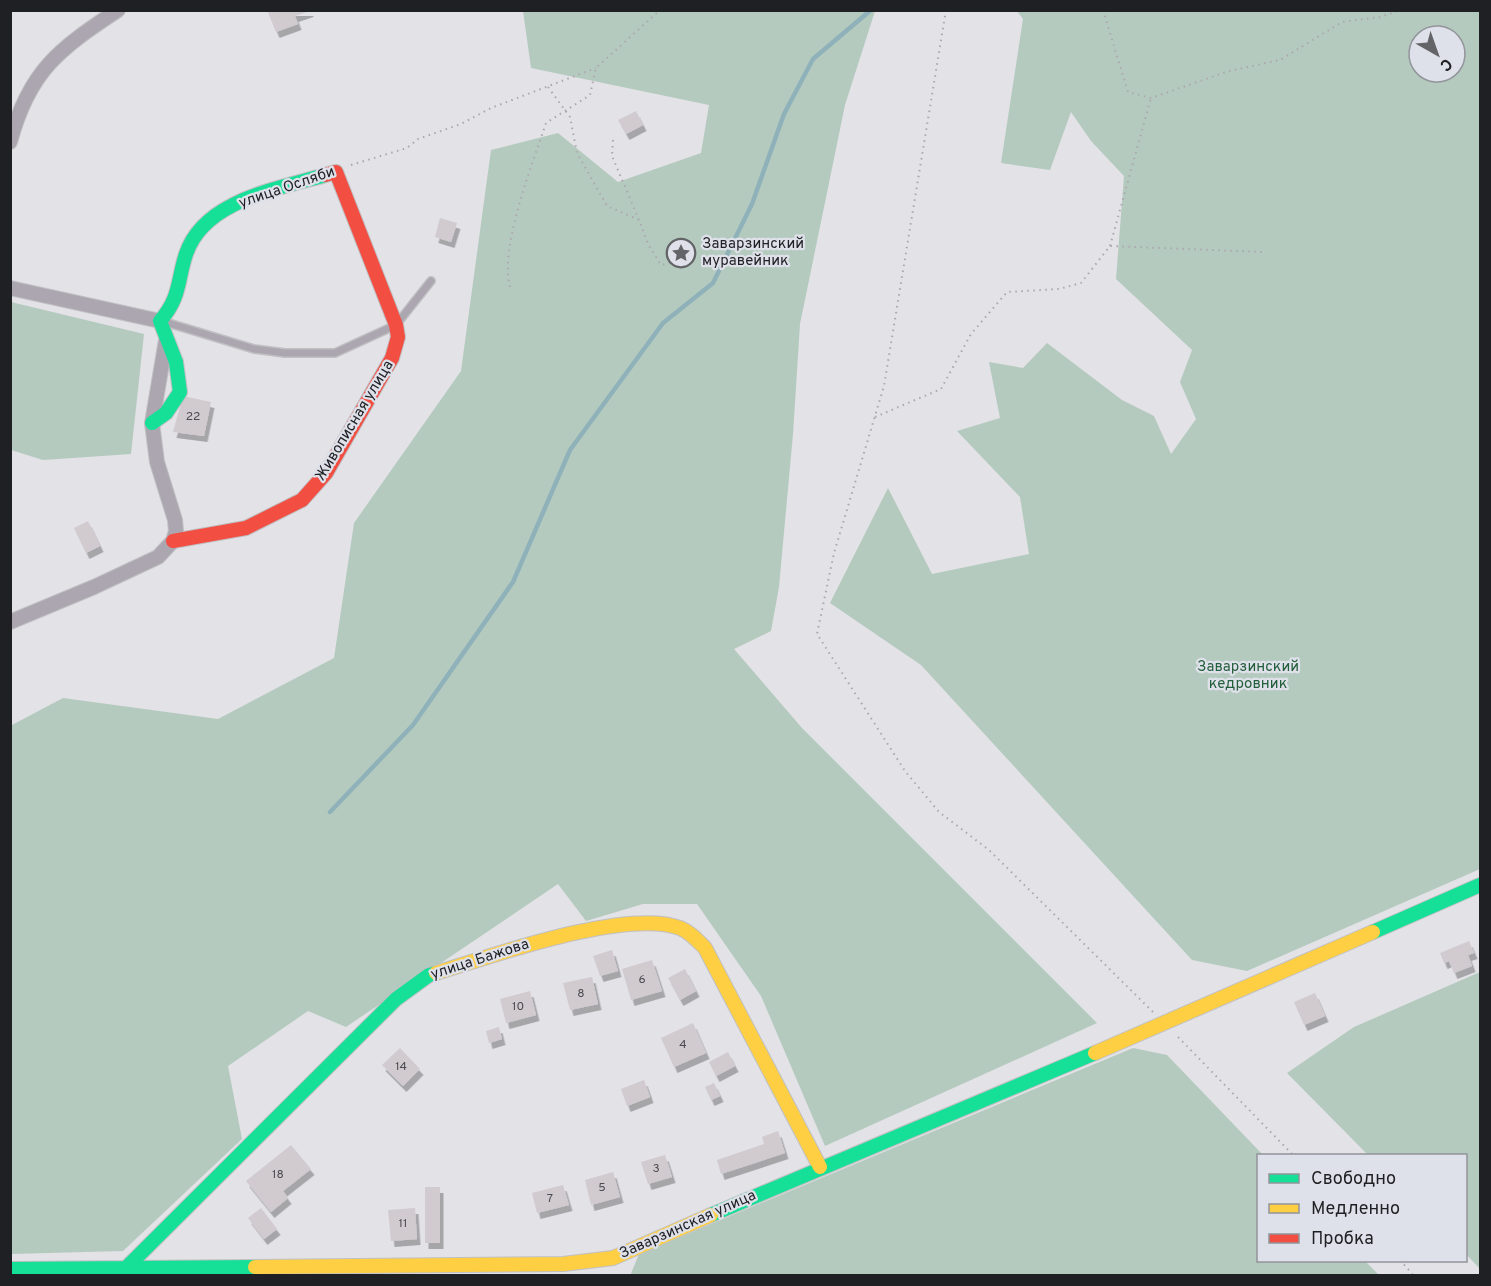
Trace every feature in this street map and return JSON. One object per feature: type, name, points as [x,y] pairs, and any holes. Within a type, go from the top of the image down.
[{"type":"street","points":[[10,142],[26,95],[36,77],[60,53],[118,10]]},
{"type":"street","name":"улица Осляби","points":[[160,321],[180,291],[189,246],[206,221],[240,202],[336,172]]},
{"type":"street","name":"Живописная улица","points":[[173,541],[246,528],[291,508],[314,490],[392,358],[398,337],[396,325],[336,172]]},
{"type":"street","points":[[10,288],[160,321],[176,362],[181,387],[172,406],[152,423]]},
{"type":"street","points":[[10,622],[64,601],[149,561],[168,549],[173,541],[176,531],[175,520],[157,462],[152,423],[166,339]]},
{"type":"street","name":"Заварзинская улица","points":[[10,1269],[121,1273],[563,1264],[613,1258],[820,1167],[1166,1024],[1480,885]]},
{"type":"street","name":"улица Бажова","points":[[121,1273],[396,999],[429,975],[543,940],[641,922],[679,928],[693,936],[705,948],[820,1167]]},
{"type":"street","points":[[613,1258],[616,1275]]},
{"type":"street","points":[[553,1275],[563,1264]]},
{"type":"lane","points":[[160,321],[254,349],[312,354],[335,353],[396,325],[431,281]]},
{"type":"path","points":[[510,287],[507,275],[515,223],[546,123],[590,95],[596,68],[660,10]]},
{"type":"path","points":[[946,10],[884,386],[834,553],[817,634],[905,771],[939,812],[989,850],[1166,1024],[1293,1154]]},
{"type":"path","points":[[1103,10],[1128,92],[1151,98],[1229,70],[1280,60],[1342,22],[1380,17],[1401,10]]},
{"type":"path","name":"улица Осляби","points":[[336,172],[372,157],[407,148],[418,139],[461,124],[491,108],[596,68]]},
{"type":"path","points":[[548,87],[570,117],[578,153],[608,206],[639,220]]},
{"type":"path","points":[[875,417],[941,389],[971,334],[1007,292],[1059,289],[1081,283],[1110,246],[1151,98]]},
{"type":"path","points":[[614,140],[612,156],[648,244],[661,265],[681,261]]},
{"type":"path","points":[[1110,246],[1263,252]]},
{"type":"path","points":[[1402,1262],[1414,1275]]},
{"type":"green space","points":[[523,11],[875,11],[845,105],[800,324],[779,587],[771,631],[734,649],[802,728],[1097,1023],[825,1146],[761,996],[697,904],[643,904],[586,921],[558,884],[346,1027],[308,1011],[228,1066],[242,1139],[123,1251],[11,1254],[10,726],[63,698],[218,719],[334,658],[354,523],[461,371],[491,150],[558,133],[618,182],[701,153],[709,105],[531,68]]},
{"type":"green space","name":"Заварзинский кедровник","points":[[1017,11],[1480,11],[1480,869],[1247,971],[1192,960],[921,665],[830,603],[888,488],[932,574],[1029,554],[1020,497],[957,431],[1000,418],[989,362],[1023,368],[1047,343],[1122,400],[1154,416],[1171,454],[1196,419],[1180,382],[1192,350],[1116,279],[1124,176],[1091,141],[1071,112],[1050,170],[1001,163],[1023,19]]},
{"type":"green space","points":[[11,302],[144,334],[131,454],[43,460],[11,450]]},
{"type":"green space","points":[[1480,972],[1480,1269],[1467,1255],[1467,1154],[1367,1154],[1287,1073],[1354,1027]]},
{"type":"green space","points":[[1133,1048],[1167,1055],[1262,1154],[1257,1154],[1257,1262],[1366,1262],[1379,1275],[630,1276],[639,1254]]},
{"type":"building","points":[[267,10],[310,11],[295,16],[298,24],[276,32]]},
{"type":"building","points":[[636,111],[643,125],[626,134],[618,120]]},
{"type":"building","points":[[440,218],[457,223],[451,242],[435,237]]},
{"type":"building","points":[[183,396],[211,402],[204,436],[173,432]]},
{"type":"building","points":[[88,521],[100,546],[86,553],[74,528]]},
{"type":"building","points":[[1469,941],[1474,953],[1468,955],[1472,966],[1454,973],[1449,961],[1444,963],[1440,953]]},
{"type":"building","points":[[612,950],[618,971],[600,976],[593,956]]},
{"type":"building","points":[[652,960],[662,991],[631,1000],[622,969]]},
{"type":"building","points":[[685,969],[696,991],[680,1000],[668,978]]},
{"type":"building","points":[[592,977],[598,1004],[570,1010],[563,983]]},
{"type":"building","points":[[530,991],[536,1015],[506,1023],[500,999]]},
{"type":"building","points":[[1315,993],[1325,1016],[1304,1025],[1294,1002]]},
{"type":"building","points":[[693,1023],[706,1053],[674,1067],[661,1038]]},
{"type":"building","points":[[499,1027],[502,1039],[489,1043],[486,1031]]},
{"type":"building","points":[[400,1048],[420,1069],[403,1086],[382,1065]]},
{"type":"building","points":[[728,1052],[735,1066],[716,1076],[709,1062]]},
{"type":"building","points":[[644,1080],[650,1097],[627,1106],[621,1089]]},
{"type":"building","points":[[714,1083],[720,1096],[711,1100],[705,1087]]},
{"type":"building","points":[[778,1131],[785,1153],[721,1174],[717,1160],[764,1144],[762,1137]]},
{"type":"building","points":[[291,1145],[311,1169],[283,1191],[288,1198],[271,1212],[246,1181]]},
{"type":"building","points":[[665,1155],[672,1177],[648,1184],[641,1162]]},
{"type":"building","points":[[613,1172],[620,1197],[591,1205],[585,1180]]},
{"type":"building","points":[[563,1185],[569,1205],[537,1213],[532,1193]]},
{"type":"building","points":[[425,1187],[440,1187],[440,1243],[425,1243]]},
{"type":"building","points":[[261,1208],[277,1229],[264,1239],[248,1218]]},
{"type":"building","points":[[415,1208],[417,1239],[391,1241],[388,1210]]},
{"type":"waterway","points":[[330,812],[413,725],[513,582],[570,450],[663,323],[713,283],[752,204],[784,114],[813,59],[871,10]]},
{"type":"traffic: fast","points":[[152,423],[166,413],[180,392],[176,362],[160,321],[172,304],[186,254],[195,236],[225,209],[265,192],[325,175]]},
{"type":"traffic: fast","points":[[1373,932],[1480,885]]},
{"type":"traffic: fast","points":[[120,1274],[396,999],[429,975],[436,973]]},
{"type":"traffic: fast","points":[[711,1215],[1095,1053]]},
{"type":"traffic: fast","points":[[10,1269],[255,1267]]},
{"type":"traffic: slow","points":[[436,973],[524,946],[594,929],[656,923],[684,930],[705,948],[820,1167]]},
{"type":"traffic: slow","points":[[1095,1053],[1373,932]]},
{"type":"traffic: slow","points":[[255,1267],[563,1264],[613,1258],[711,1215]]},
{"type":"traffic: jam","points":[[173,541],[246,528],[302,500],[326,473],[392,358],[398,337],[396,325],[336,172],[325,175]]},
{"type":"place","name":"Заварзинский муравейник","points":[[681,253]]}]
